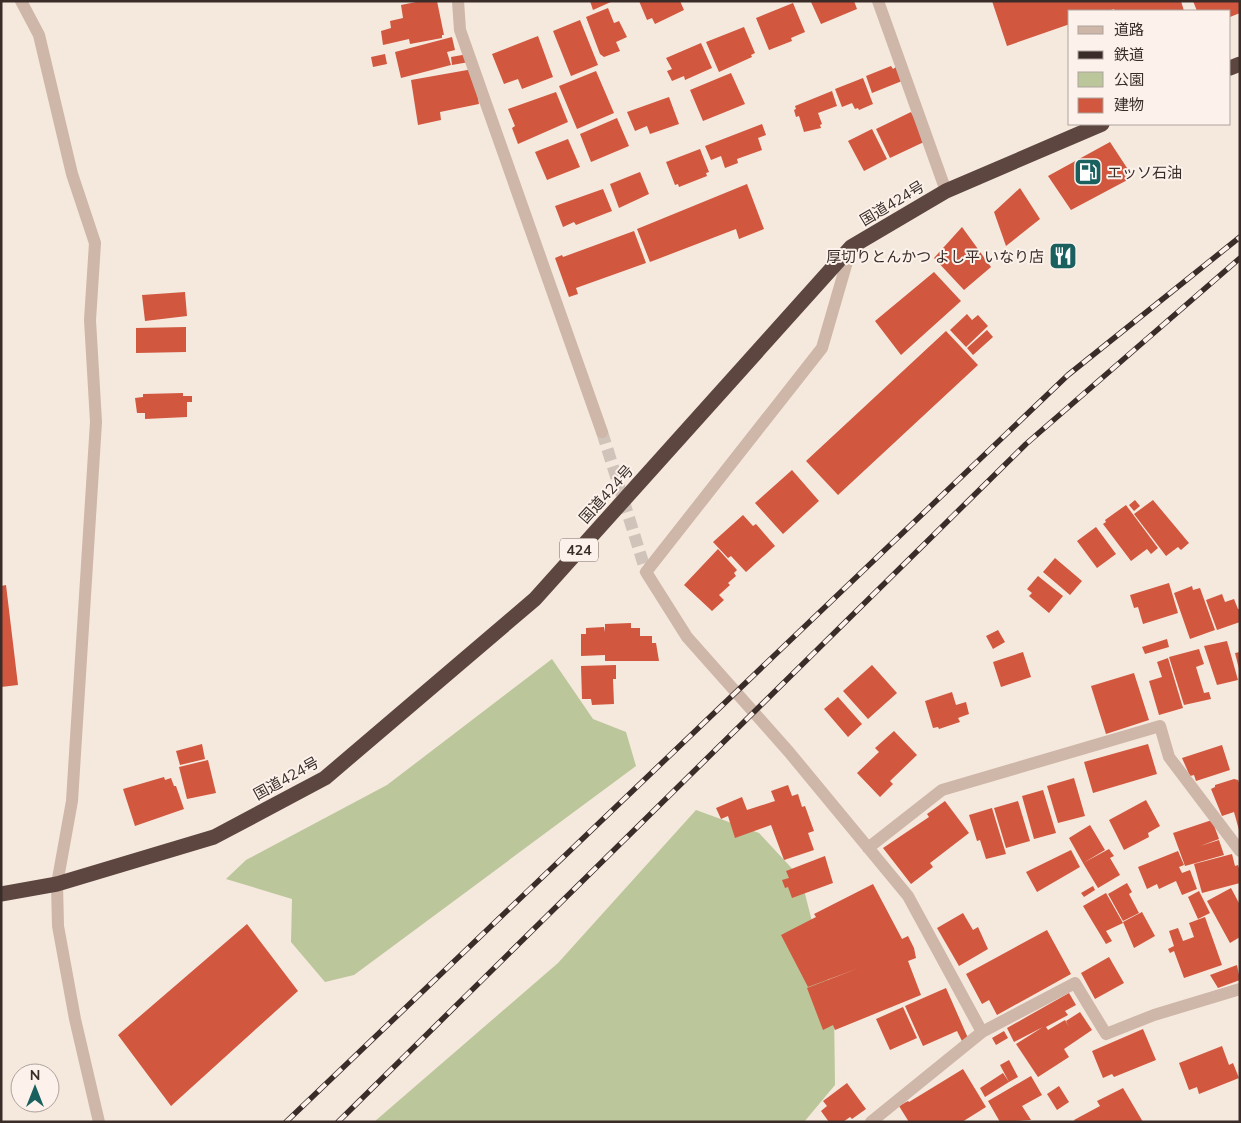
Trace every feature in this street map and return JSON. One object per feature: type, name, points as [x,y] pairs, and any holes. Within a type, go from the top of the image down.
[{"type":"highway","name":"国道424号","points":[[1,894],[57,884],[214,837],[325,778],[535,599],[851,247],[946,191],[1100,125]]},
{"type":"street","points":[[21,1],[39,34],[72,174],[95,243],[90,320],[96,422],[72,801],[57,884],[60,935],[75,1019],[99,1122]]},
{"type":"street","points":[[458,1],[460,30],[602,432]]},
{"type":"street","points":[[878,1],[946,191]]},
{"type":"street","points":[[851,247],[822,348],[646,572],[687,637],[789,752],[908,896],[982,1032]]},
{"type":"street","points":[[868,848],[942,790],[1160,726],[1169,757],[1240,851]]},
{"type":"street","points":[[871,1122],[982,1032],[1076,983],[1106,1034],[1154,1015],[1240,989]]},
{"type":"green space","points":[[552,659],[593,719],[626,732],[636,766],[354,975],[325,982],[291,942],[292,899],[226,879],[246,860],[387,785]]},
{"type":"green space","points":[[696,810],[759,833],[799,876],[803,886],[834,1008],[835,1085],[804,1122],[374,1122],[558,963]]},
{"type":"building","points":[[421,1],[437,1],[444,35],[442,35],[442,38],[410,44],[409,39],[383,45],[381,31],[391,28],[390,21],[403,18],[401,5]]},
{"type":"building","points":[[590,1],[613,1],[593,10]]},
{"type":"building","points":[[639,1],[680,1],[684,10],[655,24],[652,18],[647,20]]},
{"type":"building","points":[[854,1],[857,9],[821,24],[811,2]]},
{"type":"building","points":[[992,1],[1181,1],[1184,10],[1068,10],[1068,25],[1007,46]]},
{"type":"building","points":[[1193,1],[1240,1],[1240,13],[1231,17],[1231,10],[1197,10]]},
{"type":"building","points":[[793,3],[805,32],[791,38],[792,41],[769,50],[756,18]]},
{"type":"building","points":[[608,8],[614,23],[619,21],[627,37],[616,42],[620,51],[604,57],[600,54],[586,17]]},
{"type":"building","points":[[580,20],[598,65],[571,76],[553,31]]},
{"type":"building","points":[[744,27],[755,53],[751,55],[752,57],[719,72],[706,42]]},
{"type":"building","points":[[538,36],[553,77],[522,89],[518,79],[504,84],[492,54]]},
{"type":"building","points":[[452,37],[455,50],[447,52],[451,65],[401,78],[395,52]]},
{"type":"building","points":[[701,43],[712,68],[685,80],[684,76],[672,81],[667,71],[672,69],[666,58]]},
{"type":"building","points":[[385,54],[387,64],[373,67],[371,57]]},
{"type":"building","points":[[468,54],[469,62],[452,65],[451,57]]},
{"type":"building","points":[[891,66],[893,69],[896,67],[902,81],[872,93],[866,76]]},
{"type":"building","points":[[473,69],[479,104],[440,112],[441,120],[418,125],[411,80]]},
{"type":"building","points":[[596,71],[614,113],[577,129],[559,86]]},
{"type":"building","points":[[731,73],[745,104],[703,121],[690,90]]},
{"type":"building","points":[[863,78],[873,104],[859,110],[858,108],[855,109],[852,103],[842,107],[835,89]]},
{"type":"building","points":[[832,91],[837,106],[818,113],[822,124],[820,125],[821,128],[804,132],[799,116],[796,117],[795,106]]},
{"type":"building","points":[[556,92],[568,122],[518,144],[512,128],[515,126],[508,109]]},
{"type":"building","points":[[669,97],[679,124],[650,134],[647,126],[635,131],[627,112]]},
{"type":"building","points":[[911,112],[926,141],[890,158],[876,129]]},
{"type":"building","points":[[617,118],[629,146],[591,162],[580,134]]},
{"type":"building","points":[[762,124],[766,135],[758,138],[762,150],[737,159],[738,163],[725,168],[721,156],[711,160],[705,146]]},
{"type":"building","points":[[872,129],[887,159],[864,171],[848,141]]},
{"type":"building","points":[[568,139],[580,167],[547,180],[535,152]]},
{"type":"building","points":[[1110,142],[1133,177],[1071,210],[1048,176]]},
{"type":"building","points":[[700,149],[709,172],[706,173],[707,176],[679,187],[678,184],[675,185],[666,162]]},
{"type":"building","points":[[640,172],[649,194],[619,208],[610,184]]},
{"type":"building","points":[[747,184],[764,229],[739,239],[736,229],[650,262],[637,229]]},
{"type":"building","points":[[1020,188],[1040,219],[1006,246],[994,212]]},
{"type":"building","points":[[603,189],[612,211],[576,225],[574,222],[563,227],[555,206]]},
{"type":"building","points":[[962,227],[991,267],[964,290],[934,258]]},
{"type":"building","points":[[634,231],[646,263],[576,288],[578,294],[569,297],[555,258],[562,255],[563,257]]},
{"type":"building","points":[[934,272],[961,301],[901,355],[875,321]]},
{"type":"building","points":[[185,292],[187,316],[145,321],[142,295]]},
{"type":"building","points":[[967,314],[972,320],[978,315],[988,326],[966,347],[950,330]]},
{"type":"building","points":[[186,327],[186,352],[136,353],[136,328]]},
{"type":"building","points":[[987,330],[993,337],[973,355],[967,348]]},
{"type":"building","points":[[946,331],[978,365],[838,495],[806,461]]},
{"type":"building","points":[[183,393],[183,396],[192,396],[192,402],[187,402],[187,417],[145,419],[145,413],[137,413],[135,398],[143,397],[143,394]]},
{"type":"building","points":[[792,470],[819,501],[783,534],[755,503]]},
{"type":"building","points":[[1135,500],[1140,506],[1134,511],[1129,505]]},
{"type":"building","points":[[1153,500],[1189,543],[1181,550],[1178,547],[1166,556],[1134,514]]},
{"type":"building","points":[[1126,505],[1158,548],[1151,554],[1147,549],[1131,561],[1103,524],[1106,522],[1105,520]]},
{"type":"building","points":[[743,515],[753,526],[756,524],[775,546],[746,572],[731,556],[728,558],[713,542]]},
{"type":"building","points":[[1096,527],[1116,554],[1097,568],[1077,541]]},
{"type":"building","points":[[718,549],[737,570],[734,573],[736,576],[728,583],[730,585],[719,595],[724,600],[712,611],[684,585]]},
{"type":"building","points":[[1055,558],[1082,581],[1070,595],[1043,572]]},
{"type":"building","points":[[1038,576],[1063,596],[1049,613],[1029,596],[1032,593],[1027,589]]},
{"type":"building","points":[[1169,583],[1178,613],[1143,624],[1138,607],[1134,608],[1130,595]]},
{"type":"building","points":[[6,585],[18,685],[1,687],[1,586]]},
{"type":"building","points":[[1192,586],[1193,590],[1200,588],[1215,630],[1190,639],[1174,593]]},
{"type":"building","points":[[1222,594],[1225,602],[1234,599],[1238,609],[1240,609],[1240,622],[1217,630],[1206,600]]},
{"type":"building","points":[[631,623],[631,628],[640,628],[640,636],[652,636],[652,643],[656,643],[659,661],[605,661],[605,655],[581,656],[581,634],[586,634],[586,628],[604,627],[605,632],[605,624]]},
{"type":"building","points":[[998,630],[1005,642],[993,649],[986,636]]},
{"type":"building","points":[[1167,639],[1169,647],[1145,654],[1142,647]]},
{"type":"building","points":[[1227,641],[1238,680],[1217,685],[1204,646]]},
{"type":"building","points":[[1199,649],[1204,664],[1196,667],[1204,693],[1209,692],[1211,699],[1184,705],[1169,657]]},
{"type":"building","points":[[1023,652],[1031,677],[1001,687],[993,662]]},
{"type":"building","points":[[1240,652],[1240,669],[1239,669],[1235,653]]},
{"type":"building","points":[[1168,658],[1183,708],[1159,715],[1149,681],[1162,677],[1157,662]]},
{"type":"building","points":[[616,665],[616,679],[613,679],[614,704],[592,705],[591,699],[582,699],[581,666]]},
{"type":"building","points":[[872,665],[897,693],[868,719],[843,691]]},
{"type":"building","points":[[1134,673],[1149,720],[1106,734],[1091,686]]},
{"type":"building","points":[[952,692],[956,705],[966,702],[969,714],[958,718],[960,722],[939,729],[938,727],[933,728],[925,701]]},
{"type":"building","points":[[838,697],[862,724],[848,737],[824,709]]},
{"type":"building","points":[[894,731],[917,755],[890,781],[893,784],[880,797],[857,773],[879,752],[875,748]]},
{"type":"building","points":[[202,744],[205,759],[180,765],[176,751]]},
{"type":"building","points":[[1148,744],[1157,774],[1093,793],[1084,762]]},
{"type":"building","points":[[1222,745],[1230,770],[1196,781],[1194,775],[1190,776],[1182,758]]},
{"type":"building","points":[[208,760],[216,793],[187,799],[179,767]]},
{"type":"building","points":[[164,777],[165,780],[171,778],[174,786],[176,786],[184,809],[135,826],[123,789]]},
{"type":"building","points":[[1074,778],[1085,816],[1058,823],[1047,786]]},
{"type":"building","points":[[1234,779],[1238,780],[1240,785],[1239,830],[1234,812],[1222,816],[1211,789],[1215,785]]},
{"type":"building","points":[[788,785],[792,796],[798,794],[802,807],[805,806],[814,831],[808,833],[814,850],[784,860],[771,825],[735,838],[728,816],[721,819],[716,808],[742,797],[747,810],[775,801],[771,791]]},
{"type":"building","points":[[1043,790],[1056,833],[1034,839],[1022,796]]},
{"type":"building","points":[[1146,800],[1160,826],[1148,833],[1149,837],[1124,850],[1109,820]]},
{"type":"building","points":[[945,801],[969,833],[930,863],[933,867],[911,884],[883,848],[929,817],[927,814]]},
{"type":"building","points":[[1018,801],[1030,841],[1006,848],[994,808]]},
{"type":"building","points":[[992,808],[1006,854],[986,859],[980,840],[977,841],[969,815]]},
{"type":"building","points":[[1212,820],[1219,839],[1200,846],[1219,840],[1224,855],[1185,866],[1173,833]]},
{"type":"building","points":[[1090,825],[1105,850],[1083,863],[1069,838]]},
{"type":"building","points":[[1109,849],[1114,856],[1110,858],[1120,875],[1098,888],[1083,863]]},
{"type":"building","points":[[1071,850],[1080,867],[1037,892],[1026,872]]},
{"type":"building","points":[[1178,851],[1184,865],[1179,867],[1182,873],[1190,870],[1197,889],[1182,895],[1176,881],[1159,889],[1157,884],[1147,889],[1138,867]]},
{"type":"building","points":[[1232,854],[1235,866],[1238,865],[1240,871],[1240,883],[1202,893],[1194,864]]},
{"type":"building","points":[[825,856],[833,883],[792,898],[788,887],[785,888],[782,880],[789,878],[786,871]]},
{"type":"building","points":[[1127,883],[1132,892],[1129,894],[1139,913],[1123,921],[1108,894]]},
{"type":"building","points":[[873,884],[902,939],[908,936],[914,948],[916,958],[908,961],[921,995],[835,1030],[833,1025],[823,1030],[807,988],[859,968],[808,987],[781,935],[816,917],[814,914]]},
{"type":"building","points":[[1093,886],[1095,890],[1084,897],[1081,893]]},
{"type":"building","points":[[1231,888],[1240,905],[1240,937],[1230,943],[1207,901]]},
{"type":"building","points":[[1199,891],[1210,913],[1198,919],[1188,897]]},
{"type":"building","points":[[1106,893],[1123,923],[1106,931],[1112,941],[1106,944],[1083,906]]},
{"type":"building","points":[[1142,912],[1155,936],[1134,948],[1123,922]]},
{"type":"building","points":[[963,913],[973,930],[978,927],[988,949],[959,966],[937,928]]},
{"type":"building","points":[[1205,917],[1222,965],[1184,978],[1174,951],[1170,953],[1168,949],[1174,946],[1169,931],[1178,928],[1183,941],[1194,937],[1189,923]]},
{"type":"building","points":[[247,924],[298,991],[171,1106],[118,1035]]},
{"type":"building","points":[[1047,930],[1071,974],[997,1015],[989,1000],[982,1004],[966,974]]},
{"type":"building","points":[[1109,957],[1124,983],[1095,999],[1081,973]]},
{"type":"building","points":[[1237,965],[1240,980],[1218,988],[1210,975]]},
{"type":"building","points":[[946,988],[968,1038],[962,1041],[957,1031],[923,1046],[905,1006]]},
{"type":"building","points":[[1069,993],[1076,1005],[1065,1011],[1068,1015],[1046,1027],[1048,1030],[1065,1020],[1069,1027],[1066,1021],[1080,1012],[1092,1030],[1064,1049],[1069,1057],[1038,1077],[1016,1044],[1043,1027],[1014,1042],[1007,1028]]},
{"type":"building","points":[[903,1007],[917,1038],[890,1050],[876,1019]]},
{"type":"building","points":[[1143,1029],[1156,1060],[1114,1077],[1112,1074],[1103,1078],[1092,1051]]},
{"type":"building","points":[[1004,1031],[1008,1038],[996,1045],[992,1038]]},
{"type":"building","points":[[1222,1046],[1229,1065],[1233,1063],[1239,1078],[1199,1094],[1197,1087],[1189,1090],[1179,1063]]},
{"type":"building","points":[[1009,1060],[1018,1077],[1009,1082],[1000,1065]]},
{"type":"building","points":[[963,1069],[986,1107],[962,1122],[909,1122],[899,1106],[909,1102]]},
{"type":"building","points":[[1003,1073],[1009,1082],[985,1097],[980,1088]]},
{"type":"building","points":[[1031,1076],[1042,1095],[1022,1106],[1031,1120],[1000,1122],[988,1101]]},
{"type":"building","points":[[847,1083],[866,1109],[852,1119],[850,1117],[843,1122],[829,1122],[821,1111],[827,1106],[823,1101]]},
{"type":"building","points":[[1059,1086],[1069,1102],[1057,1110],[1047,1094]]},
{"type":"building","points":[[1123,1088],[1143,1122],[1075,1122],[1074,1120],[1100,1106],[1097,1101]]},
{"type":"tunnel","points":[[602,432],[646,572]]},
{"type":"railway","points":[[286,1122],[1068,375],[1240,237]]},
{"type":"railway","points":[[338,1122],[1026,444],[1240,258]]},
{"type":"place","name":"エッソ石油","points":[[1088,172]]},
{"type":"place","name":"厚切りとんかつ よし平 いなり店","points":[[1063,256]]}]
